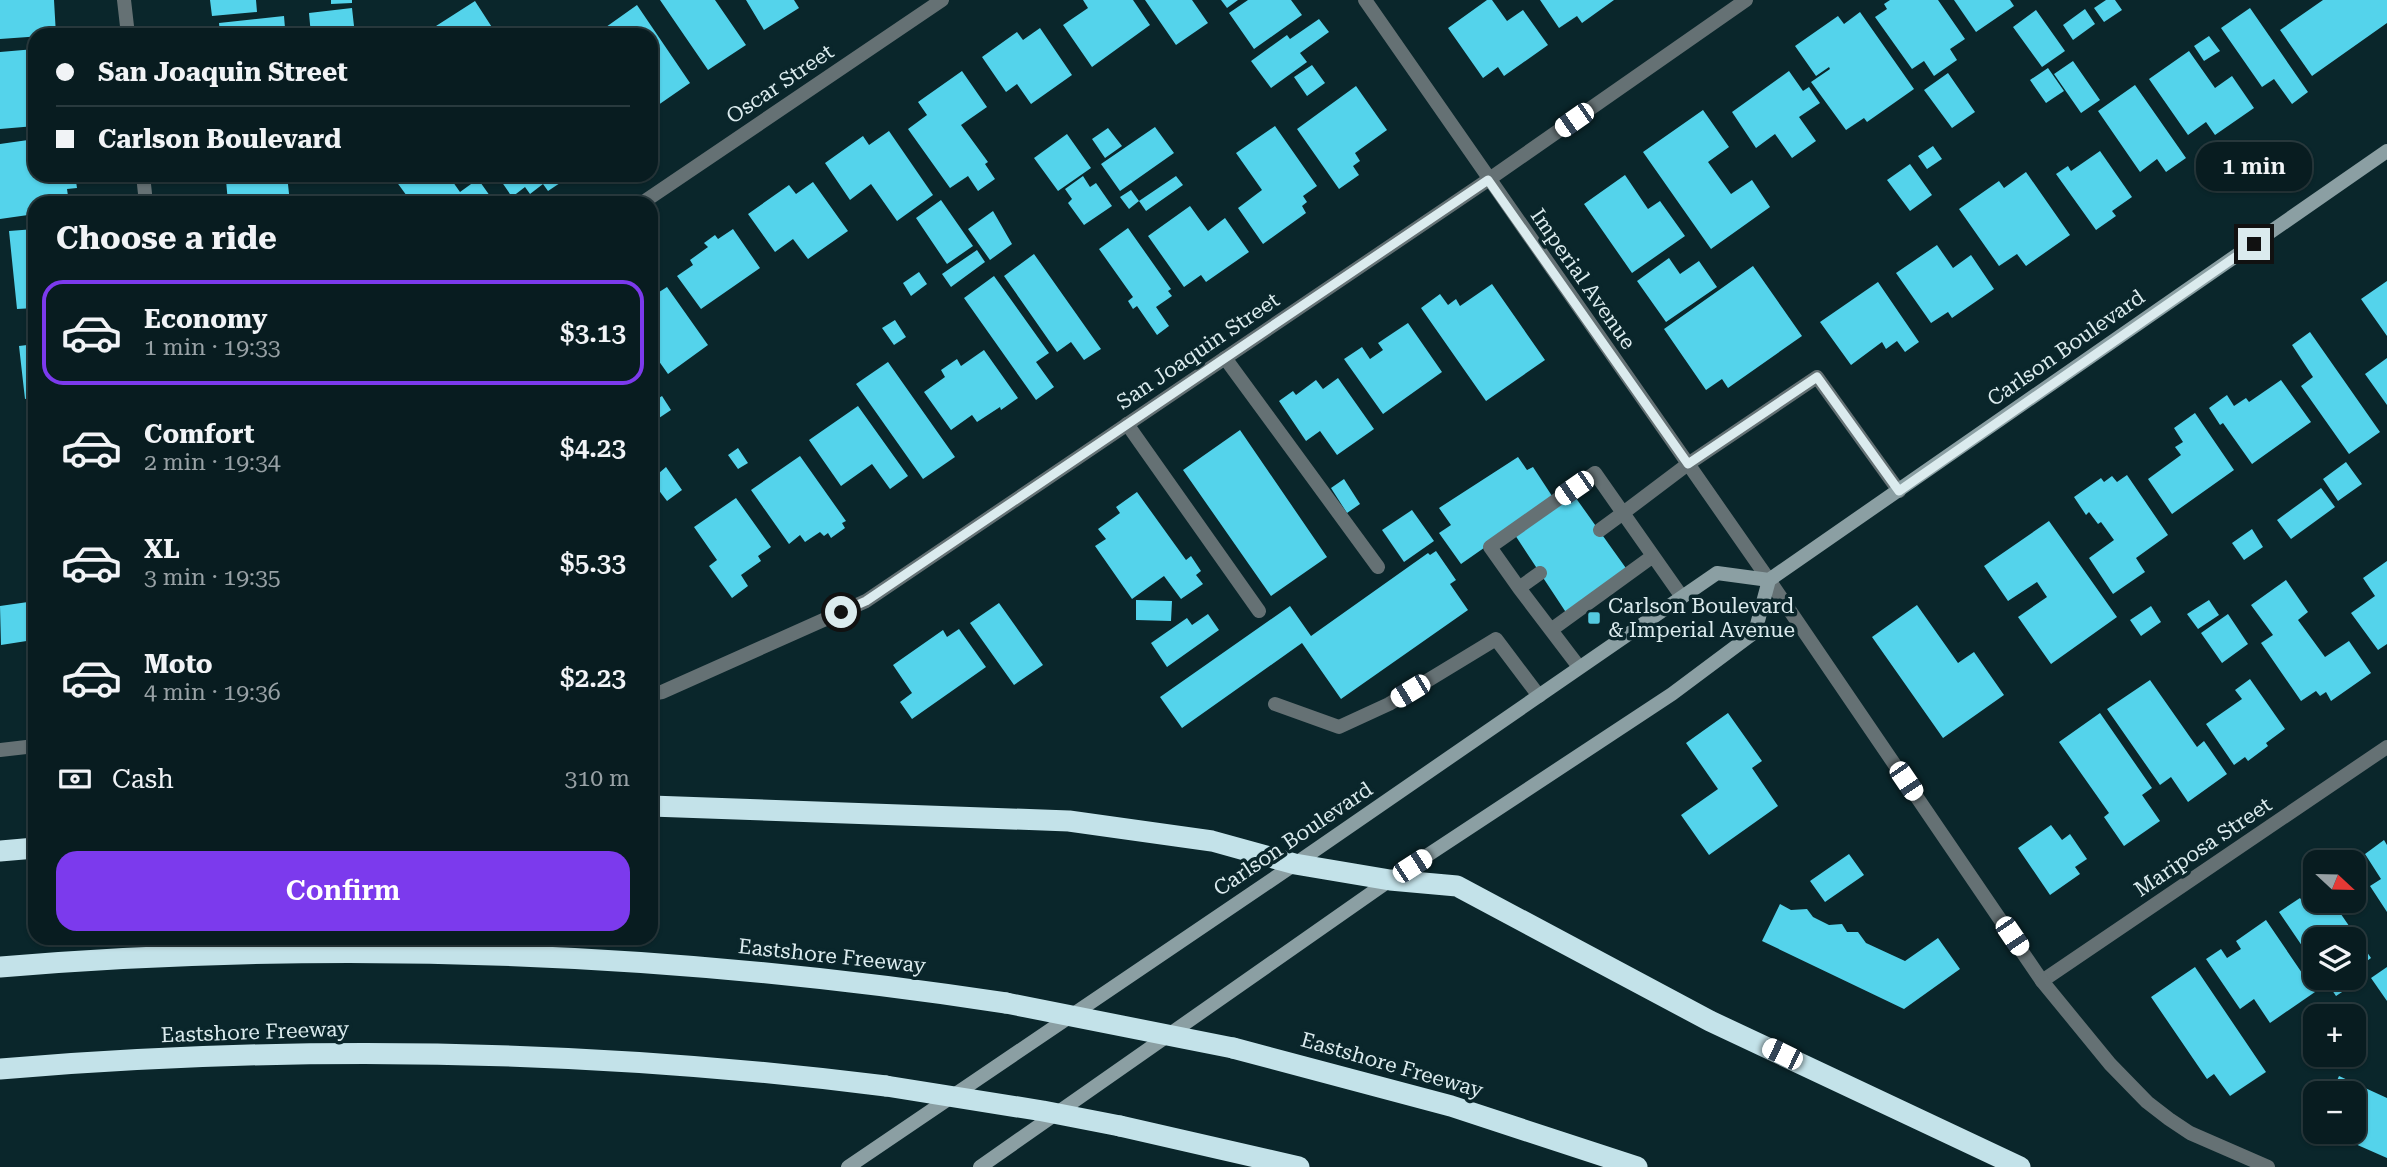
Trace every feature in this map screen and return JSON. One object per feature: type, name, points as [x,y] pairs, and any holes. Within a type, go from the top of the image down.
[{"type":"highway","points":[[658,806],[1069,821],[1212,841],[1295,864],[1390,880],[1457,886],[1710,1021],[2020,1167]]},
{"type":"highway","points":[[0,852],[28,849]]},
{"type":"highway","name":"Eastshore Freeway","points":[[0,967],[233,954],[409,953],[584,958],[848,981],[1006,1003],[1233,1048],[1451,1106],[1637,1167]]},
{"type":"highway","name":"Eastshore Freeway","points":[[0,1069],[265,1054],[525,1056],[703,1066],[886,1086],[1031,1109],[1120,1126],[1299,1167]]},
{"type":"main road","name":"Carlson Boulevard","points":[[848,1167],[1295,864],[1717,573],[1769,580],[2387,151]]},
{"type":"main road","points":[[980,1167],[1390,880],[1672,694],[1755,632],[1769,580]]},
{"type":"street","points":[[124,0],[127,28]]},
{"type":"street","name":"Oscar Street","points":[[652,196],[942,0]]},
{"type":"street","name":"Imperial Avenue","points":[[1365,0],[1769,580],[2042,981],[2110,1064],[2147,1102],[2190,1133],[2268,1167]]},
{"type":"street","name":"San Joaquin Street","points":[[658,693],[866,601],[1488,180],[1746,0]]},
{"type":"street","points":[[1225,358],[1378,567]]},
{"type":"street","points":[[1600,530],[1688,464],[1817,377],[1899,491]]},
{"type":"street","points":[[1127,424],[1259,611]]},
{"type":"street","points":[[1579,667],[1490,547],[1595,473],[1682,597]]},
{"type":"street","points":[[1551,630],[1653,556]]},
{"type":"street","points":[[1519,587],[1539,573]]},
{"type":"street","points":[[1275,704],[1339,727],[1389,704],[1496,639],[1539,696]]},
{"type":"street","points":[[0,750],[28,747]]},
{"type":"street","name":"Mariposa Street","points":[[2042,981],[2387,747]]},
{"type":"building","points":[[0,0],[54,0],[56,28],[28,28],[28,37],[0,39]]},
{"type":"building","points":[[210,0],[256,0],[257,12],[212,16]]},
{"type":"building","points":[[331,0],[352,0],[352,3],[331,4]]},
{"type":"building","points":[[660,0],[715,0],[746,45],[708,70]]},
{"type":"building","points":[[746,0],[794,0],[799,8],[764,30]]},
{"type":"building","points":[[1083,0],[1133,0],[1150,25],[1092,67],[1063,25],[1088,8]]},
{"type":"building","points":[[1145,0],[1192,0],[1208,23],[1176,45]]},
{"type":"building","points":[[1221,0],[1238,0],[1227,8]]},
{"type":"building","points":[[1248,0],[1291,0],[1302,15],[1254,49],[1229,13]]},
{"type":"building","points":[[1487,0],[1492,0],[1507,21],[1523,10],[1548,45],[1504,76],[1498,67],[1483,78],[1448,28]]},
{"type":"building","points":[[1540,0],[1614,0],[1582,23],[1577,16],[1559,28]]},
{"type":"building","points":[[1890,0],[1938,0],[1965,39],[1950,49],[1957,60],[1934,76],[1924,61],[1912,69],[1875,17],[1887,9],[1884,4]]},
{"type":"building","points":[[1954,0],[2010,0],[2014,6],[1976,32]]},
{"type":"building","points":[[2106,0],[2115,0],[2122,10],[2104,22],[2094,8]]},
{"type":"building","points":[[2323,0],[2387,0],[2387,23],[2312,76],[2280,30]]},
{"type":"building","points":[[475,1],[492,28],[437,28],[436,26]]},
{"type":"building","points":[[637,5],[653,28],[605,28]]},
{"type":"building","points":[[352,8],[354,28],[310,28],[309,13]]},
{"type":"building","points":[[2250,8],[2308,92],[2292,104],[2274,79],[2262,87],[2221,28]]},
{"type":"building","points":[[2085,9],[2095,24],[2073,40],[2063,25]]},
{"type":"building","points":[[2036,10],[2065,51],[2042,67],[2013,27]]},
{"type":"building","points":[[1860,12],[1914,89],[1867,122],[1864,118],[1846,130],[1811,82],[1830,69],[1829,67],[1816,76],[1795,46],[1838,16],[1844,24]]},
{"type":"building","points":[[284,16],[285,28],[219,28],[219,23]]},
{"type":"building","points":[[1319,19],[1329,32],[1300,53],[1307,62],[1271,88],[1251,61],[1287,35],[1290,39]]},
{"type":"building","points":[[1040,28],[1072,75],[1031,104],[1017,84],[1006,92],[982,57],[1017,32],[1023,40]]},
{"type":"building","points":[[658,36],[690,83],[658,105]]},
{"type":"building","points":[[2209,36],[2220,51],[2204,61],[2194,46]]},
{"type":"building","points":[[28,50],[28,127],[0,129],[0,52]]},
{"type":"building","points":[[2189,51],[2215,88],[2232,76],[2254,108],[2215,135],[2206,122],[2188,135],[2149,79]]},
{"type":"building","points":[[2073,61],[2100,100],[2081,113],[2054,74]]},
{"type":"building","points":[[1312,65],[1325,83],[1307,96],[1294,77]]},
{"type":"building","points":[[2048,68],[2064,91],[2046,103],[2030,80]]},
{"type":"building","points":[[962,71],[987,107],[961,125],[988,162],[985,164],[995,179],[978,191],[968,176],[950,188],[908,129],[927,115],[918,102]]},
{"type":"building","points":[[1789,71],[1803,91],[1809,87],[1820,103],[1799,117],[1816,141],[1792,158],[1775,134],[1756,148],[1732,112]]},
{"type":"building","points":[[1948,73],[1975,112],[1952,128],[1924,90]]},
{"type":"building","points":[[2135,85],[2186,158],[2166,172],[2157,159],[2140,172],[2098,111]]},
{"type":"building","points":[[1356,86],[1387,130],[1355,153],[1360,161],[1353,166],[1359,175],[1339,189],[1297,129]]},
{"type":"building","points":[[1703,110],[1729,147],[1708,162],[1731,194],[1752,180],[1770,207],[1711,249],[1643,152]]},
{"type":"building","points":[[1275,126],[1317,186],[1303,196],[1307,202],[1302,206],[1306,213],[1263,244],[1238,208],[1262,190],[1236,153]]},
{"type":"building","points":[[1155,127],[1174,153],[1120,191],[1101,164]]},
{"type":"building","points":[[1108,128],[1122,146],[1105,158],[1092,139]]},
{"type":"building","points":[[889,131],[933,195],[897,221],[871,184],[850,200],[825,163],[863,136],[869,145]]},
{"type":"building","points":[[1067,134],[1091,168],[1058,191],[1034,158]]},
{"type":"building","points":[[28,140],[28,182],[76,182],[77,188],[67,189],[68,196],[28,196],[28,215],[0,219],[0,144]]},
{"type":"building","points":[[1933,146],[1942,159],[1927,169],[1918,156]]},
{"type":"building","points":[[2100,151],[2132,197],[2112,211],[2116,216],[2096,230],[2056,174],[2068,166],[2071,171]]},
{"type":"building","points":[[1910,164],[1932,195],[1910,211],[1887,180]]},
{"type":"building","points":[[2026,172],[2070,235],[2026,266],[2017,254],[1999,266],[1959,209],[1999,181],[2004,188]]},
{"type":"building","points":[[1625,175],[1648,209],[1660,201],[1685,236],[1632,273],[1584,204]]},
{"type":"building","points":[[1083,176],[1090,187],[1096,183],[1112,206],[1084,225],[1068,203],[1072,199],[1065,189]]},
{"type":"building","points":[[1176,176],[1183,185],[1146,211],[1139,201]]},
{"type":"building","points":[[226,182],[288,182],[289,196],[227,196]]},
{"type":"building","points":[[397,182],[453,182],[460,192],[474,182],[480,182],[490,196],[407,196]]},
{"type":"building","points":[[502,182],[562,182],[548,191],[543,184],[530,194],[525,187],[511,196]]},
{"type":"building","points":[[813,182],[848,231],[808,259],[793,239],[775,252],[748,214],[789,185],[796,194]]},
{"type":"building","points":[[1131,190],[1139,201],[1129,209],[1120,197]]},
{"type":"building","points":[[941,200],[973,246],[947,264],[916,218]]},
{"type":"building","points":[[1190,206],[1208,231],[1225,218],[1249,252],[1206,282],[1201,275],[1184,287],[1148,236]]},
{"type":"building","points":[[993,211],[1012,244],[990,260],[968,229]]},
{"type":"building","points":[[1128,228],[1171,289],[1168,291],[1172,296],[1156,307],[1169,326],[1157,335],[1137,306],[1133,309],[1128,301],[1133,297],[1099,249]]},
{"type":"building","points":[[733,229],[760,268],[701,309],[677,276],[693,265],[690,260],[708,247],[704,243],[715,235],[718,239]]},
{"type":"building","points":[[28,230],[28,308],[17,309],[9,231]]},
{"type":"building","points":[[1937,245],[1953,268],[1971,255],[1994,289],[1952,318],[1948,312],[1931,323],[1896,273]]},
{"type":"building","points":[[977,250],[985,262],[951,287],[942,274]]},
{"type":"building","points":[[1034,254],[1101,349],[1084,360],[1071,342],[1057,352],[1004,276]]},
{"type":"building","points":[[1669,258],[1680,274],[1699,261],[1717,287],[1666,322],[1637,281]]},
{"type":"building","points":[[1753,266],[1802,336],[1728,388],[1722,379],[1706,390],[1664,329]]},
{"type":"building","points":[[919,272],[927,284],[911,296],[903,283]]},
{"type":"building","points":[[994,276],[1049,353],[1036,362],[1054,387],[1036,400],[964,298]]},
{"type":"building","points":[[2387,281],[2387,336],[2361,299]]},
{"type":"building","points":[[1878,282],[1919,342],[1905,352],[1897,341],[1886,349],[1882,342],[1851,365],[1820,322]]},
{"type":"building","points":[[1492,284],[1545,360],[1486,401],[1421,308],[1440,294],[1448,305],[1456,299],[1460,306]]},
{"type":"building","points":[[667,287],[708,345],[668,374],[658,360],[658,293]]},
{"type":"building","points":[[895,320],[906,337],[894,345],[882,328]]},
{"type":"building","points":[[1408,323],[1442,372],[1383,414],[1344,359],[1362,347],[1370,359],[1383,350],[1378,343]]},
{"type":"building","points":[[2310,332],[2380,432],[2349,454],[2301,386],[2313,377],[2292,345]]},
{"type":"building","points":[[28,345],[28,398],[25,399],[19,346]]},
{"type":"building","points":[[984,350],[1018,398],[977,422],[972,415],[951,430],[924,392],[945,377],[941,370],[957,359],[961,366]]},
{"type":"building","points":[[2387,358],[2387,405],[2365,374]]},
{"type":"building","points":[[888,362],[955,457],[923,479],[856,384]]},
{"type":"building","points":[[1338,378],[1374,429],[1337,455],[1320,431],[1306,441],[1279,401],[1293,391],[1296,395],[1316,380],[1323,389]]},
{"type":"building","points":[[2281,380],[2311,422],[2252,464],[2209,408],[2227,395],[2234,406],[2246,398],[2249,402]]},
{"type":"building","points":[[662,396],[671,410],[659,418],[658,416],[658,399]]},
{"type":"building","points":[[858,406],[908,476],[890,489],[872,464],[841,486],[809,440]]},
{"type":"building","points":[[2195,413],[2234,470],[2172,514],[2148,479],[2181,455],[2175,447],[2183,442],[2174,428]]},
{"type":"building","points":[[1240,430],[1327,557],[1271,596],[1183,470]]},
{"type":"building","points":[[738,448],[748,463],[738,469],[728,455]]},
{"type":"building","points":[[800,456],[846,521],[842,523],[845,528],[831,538],[828,533],[824,536],[820,532],[805,542],[800,535],[789,544],[751,490]]},
{"type":"building","points":[[1518,457],[1527,470],[1533,467],[1554,499],[1461,564],[1439,533],[1451,525],[1439,508]]},
{"type":"building","points":[[2346,462],[2362,484],[2338,501],[2323,479]]},
{"type":"building","points":[[666,467],[682,490],[667,501],[658,489],[658,474]]},
{"type":"building","points":[[2127,475],[2168,535],[2136,558],[2145,572],[2113,594],[2089,558],[2114,540],[2101,522],[2098,524],[2089,512],[2086,515],[2074,497],[2101,478],[2104,482],[2112,476],[2117,482]]},
{"type":"building","points":[[1344,479],[1360,504],[1347,513],[1331,488]]},
{"type":"building","points":[[2321,488],[2335,507],[2291,539],[2277,520]]},
{"type":"building","points":[[1137,492],[1186,560],[1191,556],[1201,571],[1196,575],[1203,584],[1181,599],[1164,576],[1132,599],[1095,546],[1106,539],[1098,529],[1120,513],[1116,507]]},
{"type":"building","points":[[1573,494],[1628,571],[1567,614],[1515,535]]},
{"type":"building","points":[[736,498],[771,547],[758,556],[761,561],[741,575],[748,586],[732,598],[709,566],[717,560],[694,527]]},
{"type":"building","points":[[1412,510],[1434,541],[1404,562],[1382,530]]},
{"type":"building","points":[[2049,521],[2117,617],[2051,664],[2018,617],[2047,597],[2037,582],[2008,601],[1984,566]]},
{"type":"building","points":[[2252,529],[2263,547],[2244,560],[2232,543]]},
{"type":"building","points":[[1436,551],[1456,580],[1450,584],[1468,610],[1341,699],[1302,643],[1182,728],[1160,697],[1290,606],[1311,636],[1428,553],[1430,555]]},
{"type":"building","points":[[2387,561],[2387,644],[2378,650],[2351,613],[2375,596],[2363,578]]},
{"type":"building","points":[[2286,580],[2308,612],[2298,620],[2325,657],[2349,641],[2371,673],[2331,701],[2326,692],[2320,696],[2316,691],[2301,701],[2261,643],[2273,635],[2251,605]]},
{"type":"building","points":[[1136,600],[1172,601],[1171,621],[1136,620]]},
{"type":"building","points":[[2209,600],[2219,615],[2198,629],[2187,614]]},
{"type":"building","points":[[28,602],[28,641],[1,645],[0,606]]},
{"type":"building","points":[[999,603],[1043,665],[1014,685],[970,623]]},
{"type":"building","points":[[1917,605],[1958,663],[1974,652],[2004,695],[1943,738],[1872,637]]},
{"type":"building","points":[[2151,606],[2161,622],[2141,636],[2130,620]]},
{"type":"building","points":[[1208,614],[1219,630],[1167,667],[1151,643],[1187,618],[1192,625]]},
{"type":"building","points":[[2228,614],[2248,644],[2222,663],[2201,633]]},
{"type":"building","points":[[959,629],[986,667],[912,719],[900,702],[912,693],[893,665],[943,630],[947,637]]},
{"type":"building","points":[[2250,679],[2285,729],[2248,761],[2245,757],[2234,765],[2206,724],[2242,699],[2235,690]]},
{"type":"building","points":[[2150,680],[2197,747],[2204,741],[2227,774],[2188,802],[2171,777],[2160,785],[2107,709]]},
{"type":"building","points":[[1728,713],[1762,761],[1752,768],[1778,806],[1709,855],[1681,815],[1718,789],[1686,743]]},
{"type":"building","points":[[2100,713],[2152,788],[2142,795],[2160,821],[2124,846],[2104,817],[2109,813],[2059,742]]},
{"type":"building","points":[[2051,825],[2062,840],[2070,834],[2087,859],[2075,867],[2080,874],[2050,895],[2018,848]]},
{"type":"building","points":[[2384,840],[2387,845],[2387,912],[2370,886],[2381,879],[2366,853]]},
{"type":"building","points":[[1849,854],[1864,875],[1825,902],[1810,881]]},
{"type":"building","points":[[2300,898],[2303,902],[2303,914],[2341,914],[2350,927],[2303,927],[2303,947],[2279,912]]},
{"type":"building","points":[[1780,904],[1791,910],[1807,909],[1813,917],[1829,925],[1842,924],[1847,932],[1858,932],[1866,943],[1905,961],[1938,938],[1960,969],[1904,1009],[1762,941]]},
{"type":"building","points":[[2266,920],[2303,974],[2303,990],[2315,992],[2270,1023],[2254,999],[2240,1009],[2206,959],[2221,949],[2227,958],[2241,949],[2236,941]]},
{"type":"building","points":[[2195,967],[2266,1072],[2230,1096],[2214,1074],[2207,1079],[2151,997]]},
{"type":"building","points":[[2387,967],[2387,1001],[2371,978]]},
{"type":"building","points":[[2332,990],[2345,990],[2336,996]]},
{"type":"building","points":[[2339,1076],[2350,1081],[2337,1081]]},
{"type":"building","points":[[2366,1088],[2387,1098],[2387,1158],[2355,1144],[2366,1144]]},
{"type":"place","name":"Carlson Boulevard & Imperial Avenue","points":[[1594,618]]},
{"type":"route","points":[[841,612],[866,601],[1488,180],[1688,464],[1817,377],[1899,491],[2254,244]]}]
